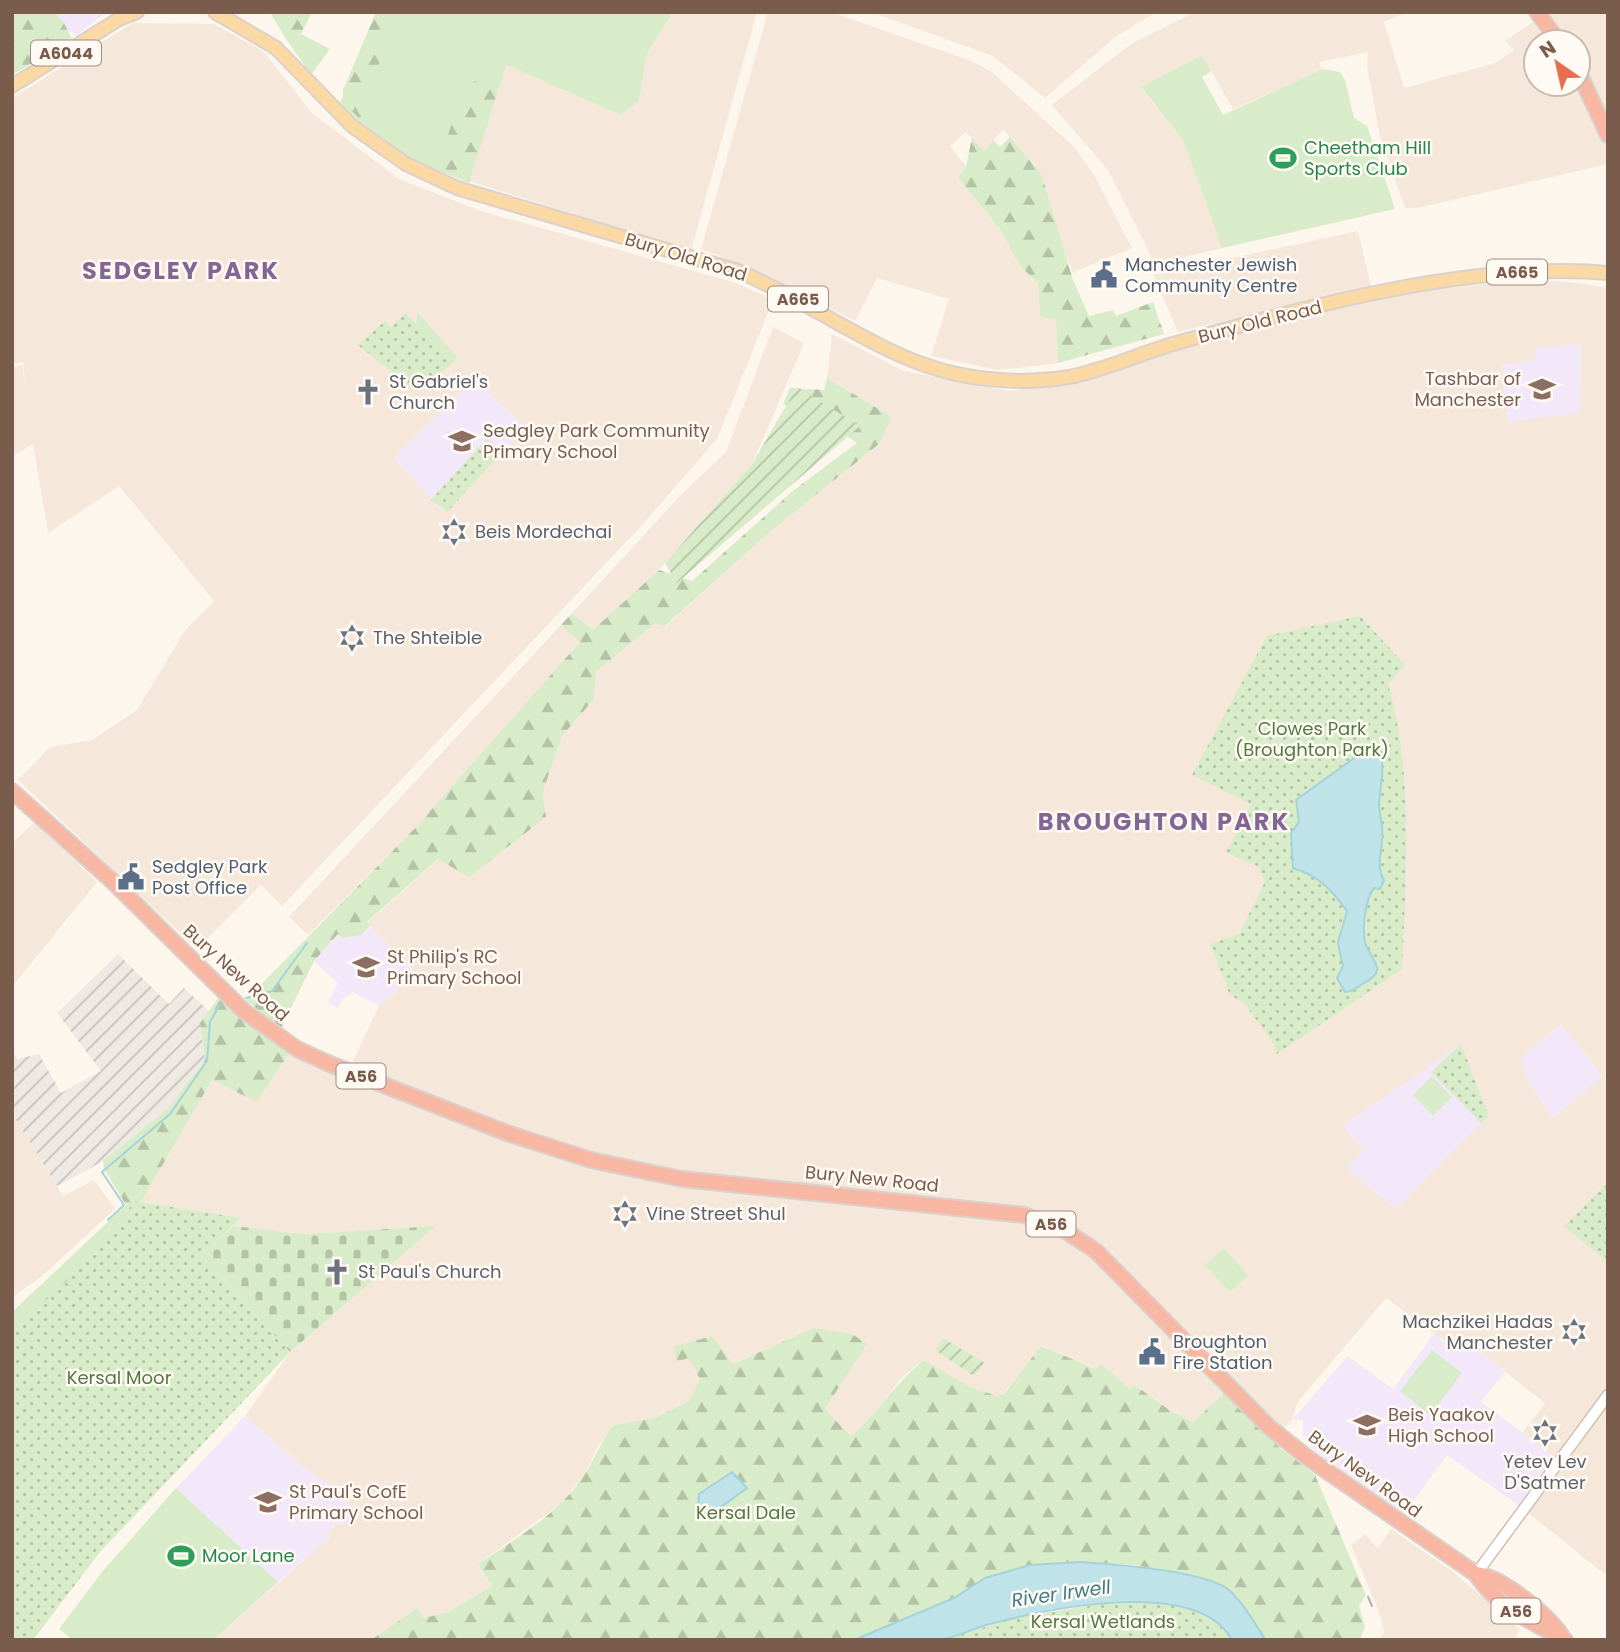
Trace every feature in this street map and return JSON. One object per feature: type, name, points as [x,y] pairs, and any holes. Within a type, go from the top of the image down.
[{"type":"highway","points":[[1537,12],[1549,28]]},
{"type":"highway","points":[[1591,98],[1608,135]]},
{"type":"highway","name":"Bury New Road","points":[[12,791],[40,813],[110,879],[244,1011],[279,1038],[330,1065],[507,1133],[591,1160],[682,1179],[1024,1214],[1064,1230],[1096,1251],[1269,1427],[1308,1458],[1476,1574]]},
{"type":"highway","name":"A56","points":[[1476,1574],[1488,1576],[1513,1592],[1555,1625],[1564,1639]]},
{"type":"main road","name":"A6044","points":[[12,86],[121,16],[137,12]]},
{"type":"main road","name":"Bury Old Road","points":[[215,12],[276,48],[338,115],[424,174],[457,188],[738,271],[783,290],[901,359],[988,379],[1069,377],[1178,342],[1293,313],[1427,285],[1511,273],[1608,273]]},
{"type":"street","points":[[1476,1574],[1608,1395]]},
{"type":"shaded area","points":[[36,12],[106,12],[76,36],[71,31],[66,35]]},
{"type":"shaded area","points":[[673,12],[757,12],[691,251],[469,181],[506,65],[621,115],[639,101],[647,54]]},
{"type":"shaded area","points":[[768,12],[831,12],[971,61],[992,72],[1075,148],[1094,175],[1132,248],[1073,272],[1054,229],[1034,164],[1003,129],[984,152],[966,132],[950,146],[966,166],[958,178],[1000,229],[1022,267],[1038,283],[1040,316],[1056,318],[1058,363],[998,370],[931,356],[949,299],[877,278],[855,321],[760,272],[701,249]]},
{"type":"shaded area","points":[[871,12],[1157,12],[1115,37],[1045,98],[993,56]]},
{"type":"shaded area","points":[[1195,12],[1407,12],[1384,22],[1404,88],[1495,63],[1514,50],[1505,41],[1522,29],[1522,98],[1583,98],[1608,149],[1608,164],[1417,208],[1405,208],[1380,137],[1367,67],[1368,52],[1319,62],[1322,71],[1233,109],[1202,55],[1141,88],[1183,140],[1222,248],[1155,264],[1108,170],[1052,105],[1132,43]]},
{"type":"shaded area","points":[[1545,12],[1608,12],[1608,116],[1592,86],[1592,28],[1557,28]]},
{"type":"shaded area","points":[[1533,22],[1537,28],[1524,28]]},
{"type":"shaded area","points":[[133,23],[214,24],[263,51],[312,113],[399,179],[481,211],[736,283],[773,300],[717,439],[643,524],[282,906],[261,885],[197,949],[18,780],[50,747],[92,740],[137,710],[186,629],[214,601],[119,486],[48,533],[33,444],[12,456],[12,368],[22,365],[27,396],[23,362],[12,364],[12,98]]},
{"type":"shaded area","points":[[1358,231],[1371,286],[1178,332],[1153,275]]},
{"type":"shaded area","points":[[1520,280],[1569,282],[1608,288],[1608,1577],[1521,1507],[1556,1459],[1522,1433],[1545,1403],[1459,1336],[1451,1346],[1386,1298],[1297,1403],[1292,1420],[1272,1440],[1227,1392],[1193,1422],[1172,1412],[1136,1385],[1131,1390],[1101,1365],[1097,1369],[1042,1346],[1003,1394],[997,1396],[970,1387],[923,1360],[900,1379],[872,1418],[851,1438],[825,1409],[867,1344],[813,1328],[732,1364],[712,1336],[677,1362],[688,1357],[701,1379],[689,1401],[655,1418],[614,1425],[598,1446],[584,1476],[558,1506],[478,1564],[492,1586],[450,1612],[423,1618],[416,1609],[371,1640],[213,1640],[329,1538],[328,1532],[338,1523],[345,1524],[339,1491],[302,1466],[245,1416],[290,1352],[435,1227],[304,1234],[233,1226],[240,1219],[134,1201],[141,1202],[212,1080],[257,1102],[289,1054],[345,1078],[379,1006],[416,973],[367,923],[439,859],[542,794],[562,736],[594,699],[596,672],[654,624],[666,626],[771,531],[879,444],[892,417],[827,378],[832,334],[904,371],[1010,391],[1076,381],[1176,348],[1396,294]]},
{"type":"shaded area","points":[[773,327],[804,343],[752,464],[645,585],[593,630],[572,613],[681,495],[726,452]]},
{"type":"shaded area","name":"Tashbar of Manchester","points":[[1581,344],[1580,412],[1507,422],[1502,365],[1536,360],[1535,348]]},
{"type":"shaded area","name":"Sedgley Park Community Primary School","points":[[474,379],[523,425],[523,429],[447,512],[442,511],[394,458]]},
{"type":"shaded area","points":[[561,625],[581,642],[418,825],[308,935],[289,917]]},
{"type":"shaded area","points":[[35,822],[97,882],[12,987],[12,843]]},
{"type":"shaded area","name":"St Philip's RC Primary School","points":[[370,926],[416,973],[379,1006],[353,992],[343,998],[338,1008],[328,1003],[338,983],[314,961],[339,934],[361,935]]},
{"type":"shaded area","points":[[118,954],[169,1004],[184,988],[209,1011],[200,1023],[205,1060],[166,1110],[105,1160],[57,1186],[12,1113],[12,1052],[18,1059],[39,1054],[61,1093],[101,1071],[57,1013]]},
{"type":"shaded area","points":[[1561,1024],[1603,1076],[1553,1118],[1530,1085],[1520,1059]]},
{"type":"shaded area","points":[[1461,1044],[1489,1116],[1395,1209],[1346,1167],[1364,1150],[1342,1126]]},
{"type":"shaded area","points":[[12,1113],[63,1196],[94,1180],[115,1209],[41,1277],[12,1297]]},
{"type":"shaded area","name":"Beis Yaakov High School","points":[[1434,1334],[1450,1346],[1458,1336],[1506,1371],[1481,1402],[1556,1458],[1521,1507],[1447,1455],[1404,1514],[1313,1449],[1303,1435],[1303,1419],[1292,1420],[1348,1356],[1393,1389]]},
{"type":"shaded area","name":"St Paul's CofE Primary School","points":[[245,1416],[302,1466],[339,1491],[354,1513],[345,1524],[338,1523],[328,1532],[329,1538],[278,1582],[176,1488]]},
{"type":"shaded area","points":[[1391,1529],[1452,1571],[1520,1629],[1514,1640],[1379,1640],[1384,1631],[1379,1612],[1351,1545],[1365,1534],[1378,1548]]},
{"type":"green space","points":[[12,12],[54,12],[63,21],[72,39],[12,75]]},
{"type":"green space","points":[[270,12],[312,12],[301,34],[286,39]]},
{"type":"green space","points":[[376,12],[402,12],[362,103],[373,123],[369,127],[343,103],[343,90]]},
{"type":"green space","points":[[388,12],[673,12],[647,54],[639,101],[621,115],[506,65],[469,183],[415,161],[338,106]]},
{"type":"green space","points":[[301,34],[330,49],[311,75],[286,39]]},
{"type":"green space","name":"Cheetham Hill Sports Club","points":[[1202,55],[1211,71],[1202,77],[1223,115],[1323,69],[1340,72],[1345,80],[1354,118],[1367,126],[1395,209],[1222,248],[1183,140],[1141,87]]},
{"type":"green space","points":[[498,73],[501,81],[469,181],[442,168],[444,149],[456,112],[458,92],[465,85]]},
{"type":"green space","points":[[1010,137],[1041,173],[1073,280],[1089,316],[1113,310],[1116,316],[1153,302],[1164,334],[1058,363],[1056,319],[1040,316],[1038,283],[1022,268],[1000,229],[958,178],[966,166],[972,138],[984,151],[993,140],[1000,147]]},
{"type":"green space","points":[[417,312],[458,358],[451,364],[416,324]]},
{"type":"green space","points":[[406,313],[451,364],[417,392],[358,345],[385,321],[390,327]]},
{"type":"green space","points":[[827,378],[892,417],[879,444],[771,531],[665,626],[654,624],[596,672],[594,699],[562,736],[542,794],[546,817],[469,877],[438,859],[367,922],[370,926],[361,935],[343,938],[338,934],[314,961],[281,1028],[246,1000],[418,825],[580,642],[561,625],[572,613],[593,630],[659,570],[692,581],[794,490],[857,443],[822,419],[783,404],[790,388],[824,390]]},
{"type":"green space","points":[[797,387],[860,426],[677,583],[665,563],[752,464]]},
{"type":"green space","points":[[487,438],[502,452],[447,512],[431,500]]},
{"type":"green space","name":"Clowes Park (Broughton Park)","points":[[1360,616],[1405,665],[1388,684],[1402,754],[1405,790],[1406,861],[1402,969],[1277,1054],[1274,1044],[1244,1003],[1230,995],[1210,944],[1239,934],[1265,882],[1259,867],[1226,852],[1251,804],[1192,775],[1267,636]]},
{"type":"green space","points":[[218,998],[289,1054],[257,1102],[212,1080],[141,1202],[134,1201],[108,1237],[79,1270],[47,1300],[12,1327],[12,1312],[126,1205],[104,1169],[103,1161],[166,1110],[205,1060],[200,1023]]},
{"type":"green space","points":[[1461,1044],[1489,1116],[1481,1123],[1431,1072]]},
{"type":"green space","points":[[1432,1076],[1452,1097],[1433,1116],[1413,1095]]},
{"type":"green space","points":[[1608,1182],[1608,1262],[1564,1226]]},
{"type":"green space","name":"Kersal Moor","points":[[134,1201],[241,1218],[201,1255],[290,1352],[100,1552],[33,1640],[12,1640],[12,1327],[79,1269],[108,1237]]},
{"type":"green space","points":[[233,1226],[304,1234],[436,1226],[290,1352],[201,1255]]},
{"type":"green space","points":[[1223,1248],[1248,1275],[1230,1292],[1205,1265]]},
{"type":"green space","name":"Kersal Dale","points":[[813,1328],[852,1334],[867,1344],[825,1409],[851,1437],[904,1378],[924,1360],[970,1387],[997,1396],[1004,1394],[1041,1346],[1096,1369],[1101,1364],[1130,1389],[1135,1385],[1172,1412],[1193,1422],[1226,1392],[1280,1448],[1315,1475],[1366,1595],[1359,1606],[1365,1626],[1360,1640],[1265,1640],[1251,1618],[1187,1576],[1135,1565],[1080,1562],[1030,1565],[985,1578],[954,1598],[854,1640],[371,1640],[417,1608],[423,1618],[449,1612],[492,1586],[478,1564],[535,1525],[573,1491],[614,1425],[655,1418],[689,1401],[700,1379],[688,1358],[677,1362],[673,1347],[712,1336],[733,1364]]},
{"type":"green space","points":[[943,1338],[985,1363],[974,1376],[935,1350]]},
{"type":"green space","points":[[1432,1350],[1462,1373],[1430,1415],[1400,1391]]},
{"type":"green space","name":"Moor Lane","points":[[176,1488],[278,1582],[213,1640],[73,1640],[59,1629],[102,1572]]},
{"type":"green space","name":"Kersal Wetlands","points":[[1116,1601],[1164,1604],[1196,1611],[1222,1627],[1232,1640],[941,1640],[1015,1618]]},
{"type":"water","points":[[1375,743],[1382,759],[1379,807],[1383,832],[1380,865],[1384,881],[1380,889],[1374,888],[1371,893],[1366,906],[1364,930],[1367,948],[1377,969],[1372,978],[1345,992],[1337,978],[1343,966],[1338,943],[1347,911],[1324,884],[1293,868],[1291,833],[1299,822],[1296,800]]},
{"type":"water","points":[[732,1472],[747,1488],[710,1515],[698,1509],[699,1494]]},
{"type":"water","name":"River Irwell","points":[[1080,1562],[1158,1570],[1219,1584],[1240,1602],[1265,1640],[1232,1640],[1214,1620],[1187,1608],[1155,1603],[1119,1602],[1047,1611],[939,1640],[854,1640],[954,1598],[985,1578],[1030,1565]]},
{"type":"waterway","points":[[246,998],[272,991],[307,943]]},
{"type":"waterway","points":[[108,1220],[124,1205],[102,1172],[170,1114],[207,1061],[210,1022],[220,1004]]},
{"type":"tram line","points":[[1368,1597],[1372,1606]]},
{"type":"place","name":"Cheetham Hill Sports Club","points":[[1283,158]]},
{"type":"place","name":"Manchester Jewish Community Centre","points":[[1104,275]]},
{"type":"place","name":"Tashbar of Manchester","points":[[1542,389]]},
{"type":"place","name":"St Gabriel's Church","points":[[368,392]]},
{"type":"place","name":"Sedgley Park Community Primary School","points":[[462,441]]},
{"type":"place","name":"Beis Mordechai","points":[[454,532]]},
{"type":"place","name":"The Shteible","points":[[352,638]]},
{"type":"place","name":"Sedgley Park Post Office","points":[[131,877]]},
{"type":"place","name":"St Philip's RC Primary School","points":[[366,967]]},
{"type":"place","name":"Vine Street Shul","points":[[625,1214]]},
{"type":"place","name":"St Paul's Church","points":[[337,1272]]},
{"type":"place","name":"Machzikei Hadas Manchester","points":[[1574,1332]]},
{"type":"place","name":"Broughton Fire Station","points":[[1152,1352]]},
{"type":"place","name":"Beis Yaakov High School","points":[[1367,1425]]},
{"type":"place","name":"Yetev Lev D'Satmer","points":[[1545,1433]]},
{"type":"place","name":"St Paul's CofE Primary School","points":[[268,1502]]},
{"type":"place","name":"Moor Lane","points":[[181,1556]]},
{"type":"district","name":"SEDGLEY PARK","points":[[181,271]]},
{"type":"district","name":"BROUGHTON PARK","points":[[1164,822]]}]
